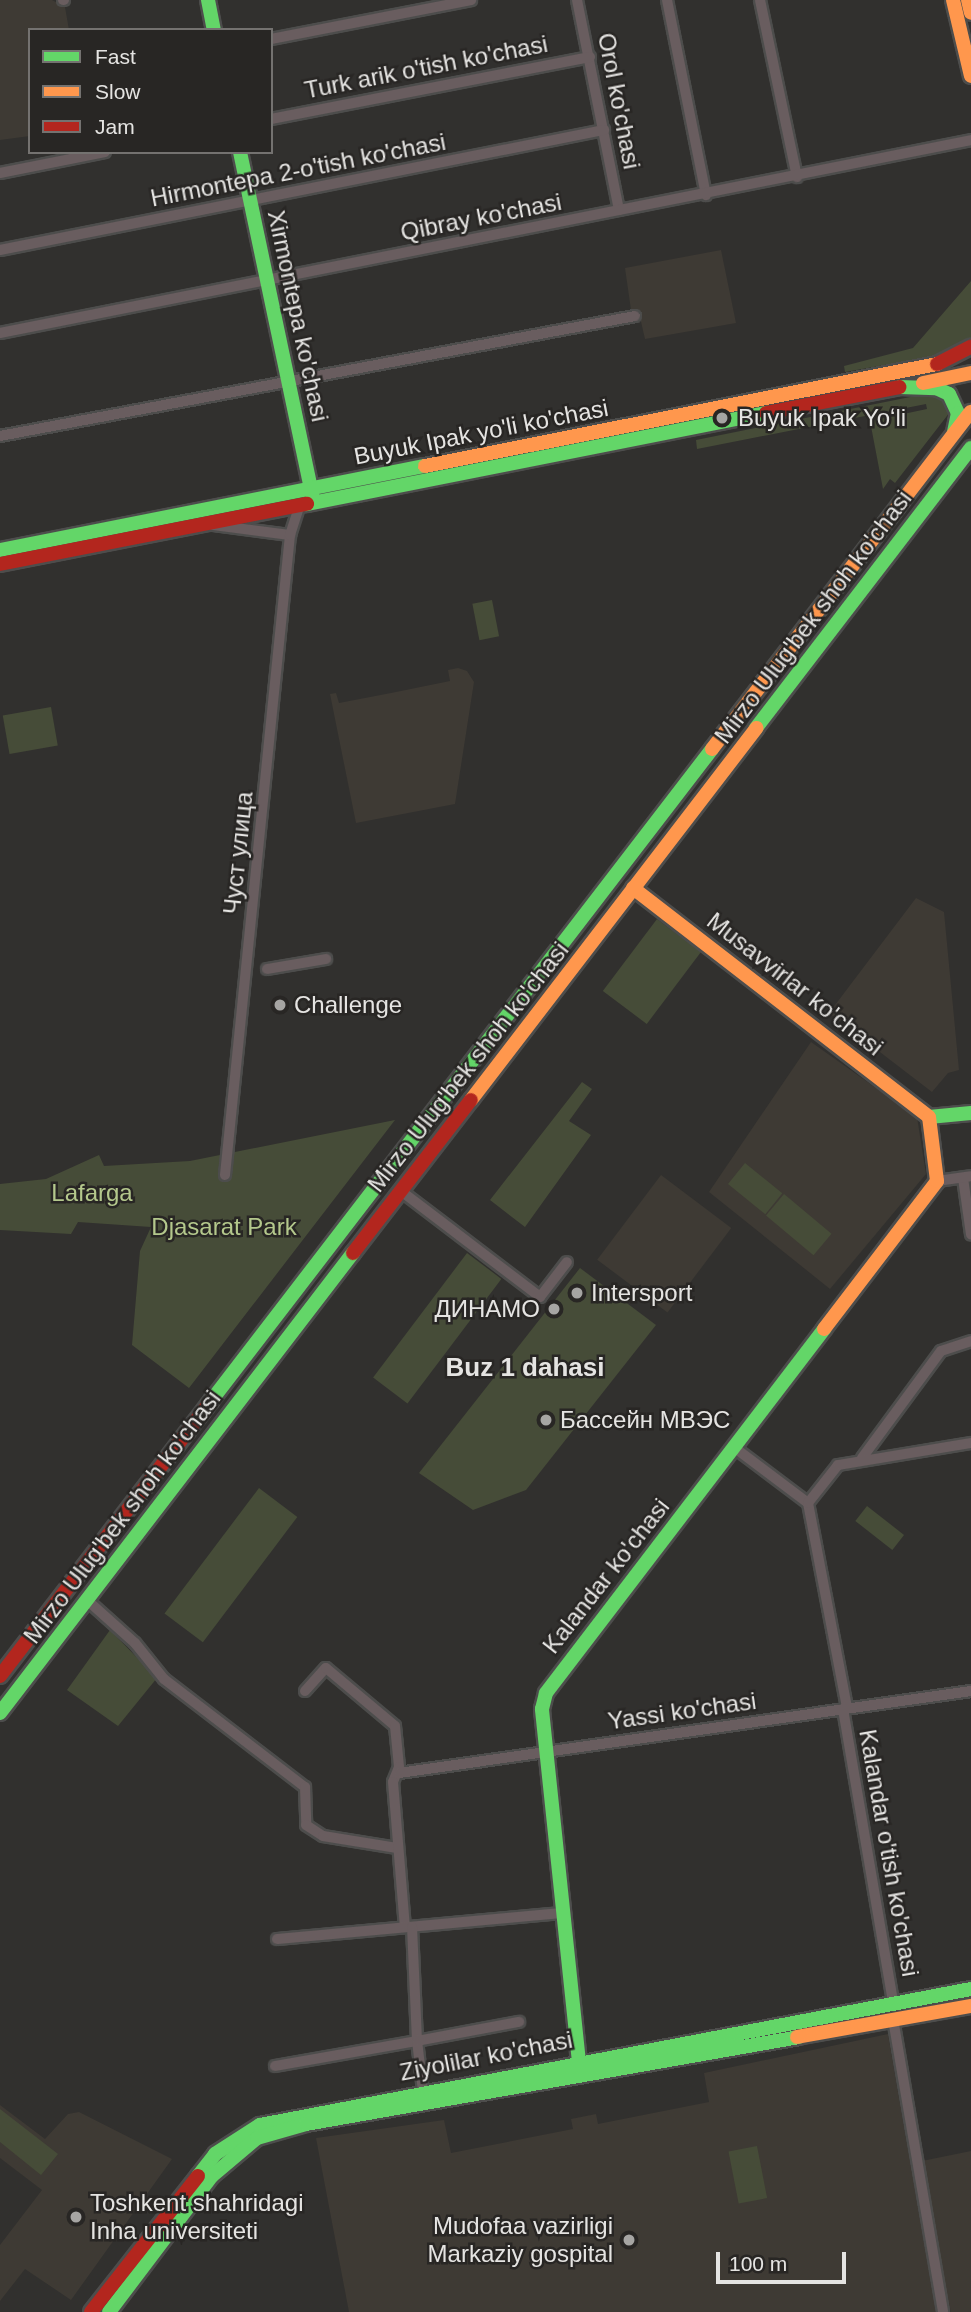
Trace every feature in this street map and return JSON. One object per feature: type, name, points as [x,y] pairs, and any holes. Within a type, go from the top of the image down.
[{"type":"main road","points":[[208,0],[214,28]]},
{"type":"main road","points":[[965,7],[971,76]]},
{"type":"main road","name":"Xirmontepa ko'chasi","points":[[240,154],[311,499]]},
{"type":"main road","points":[[937,364],[971,347]]},
{"type":"main road","name":"Buyuk Ipak yo'li ko'chasi","points":[[0,564],[205,524],[724,407],[971,357]]},
{"type":"main road","points":[[722,422],[971,373]]},
{"type":"main road","points":[[900,387],[939,388],[952,397],[958,413],[952,436]]},
{"type":"main road","points":[[722,422],[730,415],[724,407]]},
{"type":"main road","name":"Mirzo Ulug'bek shoh ko'chasi","points":[[0,1676],[971,412]]},
{"type":"main road","name":"Buyuk Ipak yo'li ko'chasi","points":[[0,550],[311,499],[722,422]]},
{"type":"main road","name":"Mirzo Ulug'bek shoh ko'chasi","points":[[0,1713],[971,448]]},
{"type":"main road","points":[[907,531],[971,458]]},
{"type":"main road","name":"Musavvirlar ko'chasi","points":[[633,888],[929,1116]]},
{"type":"main road","points":[[576,927],[593,941]]},
{"type":"main road","points":[[937,1181],[929,1116],[971,1113]]},
{"type":"main road","name":"Kalandar ko'chasi","points":[[581,2069],[542,1709],[554,1678],[736,1448],[937,1181]]},
{"type":"main road","points":[[54,1606],[72,1620]]},
{"type":"main road","name":"Ziyolilar ko'chasi","points":[[581,2069],[822,2016],[971,1989]]},
{"type":"main road","name":"Ziyolilar ko'chasi","points":[[108,2312],[212,2176],[251,2140],[306,2124],[455,2091],[971,2006]]},
{"type":"main road","points":[[822,2016],[825,2031]]},
{"type":"main road","name":"Ziyolilar ko'chasi","points":[[91,2312],[229,2141],[276,2120],[423,2091],[455,2091]]},
{"type":"street","points":[[273,39],[471,0]]},
{"type":"street","name":"Orol ko'chasi","points":[[577,0],[619,210]]},
{"type":"street","points":[[667,0],[706,195]]},
{"type":"street","points":[[760,0],[799,176]]},
{"type":"street","name":"Turk arik o'tish ko'chasi","points":[[273,119],[590,57]]},
{"type":"street","name":"Hirmontepa 2-o'tish ko'chasi","points":[[0,250],[604,130]]},
{"type":"street","name":"Qibray ko'chasi","points":[[0,333],[706,195],[971,140]]},
{"type":"street","points":[[0,173],[95,154]]},
{"type":"street","points":[[0,436],[288,379],[635,316]]},
{"type":"street","name":"Чуст улица","points":[[225,1175],[232,1145],[290,535],[311,499]]},
{"type":"street","points":[[205,524],[290,535]]},
{"type":"street","points":[[267,970],[326,959]]},
{"type":"street","points":[[937,1181],[967,1177],[971,1234]]},
{"type":"street","points":[[401,1191],[540,1297],[567,1262]]},
{"type":"street","points":[[862,1458],[941,1351],[971,1342]]},
{"type":"street","points":[[736,1448],[808,1503],[838,1465],[862,1458],[971,1443]]},
{"type":"street","name":"Kalandar o'tish ko'chasi","points":[[808,1503],[893,2003]]},
{"type":"street","points":[[87,1600],[135,1643],[164,1679],[305,1787],[306,1825],[323,1836],[397,1848]]},
{"type":"street","points":[[305,1691],[326,1668],[388,1720],[397,1732],[399,1773],[393,1782],[397,1848],[408,1927],[423,2091]]},
{"type":"street","name":"Yassi ko'chasi","points":[[399,1773],[971,1691]]},
{"type":"street","points":[[276,1939],[565,1913]]},
{"type":"street","points":[[893,2020],[943,2312]]},
{"type":"street","points":[[275,2066],[519,2022]]},
{"type":"shaded area","points":[[0,0],[52,0],[65,7],[69,28],[28,28],[28,136],[0,140]]},
{"type":"shaded area","points":[[721,250],[736,323],[645,339],[639,313],[631,310],[625,268]]},
{"type":"shaded area","points":[[458,668],[467,671],[474,682],[455,804],[356,823],[330,694],[336,693],[339,703],[391,693],[450,681],[448,670]]},
{"type":"shaded area","points":[[916,898],[944,912],[959,1070],[948,1073],[932,1092],[829,1013]]},
{"type":"shaded area","points":[[811,1042],[917,1117],[926,1174],[830,1289],[709,1192]]},
{"type":"shaded area","points":[[661,1175],[731,1228],[667,1313],[597,1260]]},
{"type":"shaded area","name":"Mudofaa vazirligi Markaziy gospital","points":[[888,2034],[936,2312],[349,2312],[316,2138],[444,2120],[451,2153],[573,2129],[571,2119],[596,2114],[598,2124],[709,2102],[704,2073]]},
{"type":"shaded area","name":"Toshkent shahridagi Inha universiteti","points":[[0,2105],[45,2139],[68,2114],[79,2112],[172,2159],[71,2300],[25,2269],[0,2301],[0,2245],[42,2190],[0,2158]]},
{"type":"shaded area","points":[[971,2151],[971,2312],[951,2312],[917,2162]]},
{"type":"green space","points":[[971,281],[971,340],[936,356],[845,372],[844,366],[913,348]]},
{"type":"green space","points":[[930,393],[941,395],[950,412],[895,483],[890,479],[883,489],[870,421],[927,409],[926,404],[697,449],[696,440]]},
{"type":"green space","points":[[492,600],[499,636],[479,640],[472,604]]},
{"type":"green space","points":[[51,707],[58,745],[10,754],[3,716]]},
{"type":"green space","points":[[657,919],[701,952],[647,1024],[603,991]]},
{"type":"green space","points":[[582,1082],[592,1089],[569,1121],[591,1135],[525,1227],[490,1200]]},
{"type":"green space","name":"Djasarat Park","points":[[395,1120],[189,1388],[132,1345],[140,1251],[151,1227],[78,1222],[71,1234],[0,1230],[0,1184],[46,1179],[99,1155],[104,1166],[190,1161]]},
{"type":"green space","points":[[745,1163],[782,1193],[765,1214],[728,1184]]},
{"type":"green space","points":[[784,1194],[831,1234],[813,1255],[766,1215]]},
{"type":"green space","points":[[467,1253],[501,1279],[407,1403],[373,1378]]},
{"type":"green space","points":[[580,1268],[656,1325],[526,1490],[473,1510],[419,1473]]},
{"type":"green space","points":[[259,1488],[297,1517],[203,1642],[165,1613]]},
{"type":"green space","points":[[867,1506],[904,1535],[892,1550],[855,1521]]},
{"type":"green space","points":[[110,1630],[157,1678],[118,1726],[67,1690]]},
{"type":"green space","points":[[0,2109],[58,2154],[41,2175],[0,2142]]},
{"type":"green space","points":[[757,2146],[767,2198],[739,2204],[729,2152]]},
{"type":"traffic: fast","points":[[208,0],[214,28]]},
{"type":"traffic: fast","points":[[240,154],[313,497]]},
{"type":"traffic: fast","points":[[900,387],[936,388],[949,394],[958,413],[954,432]]},
{"type":"traffic: fast","points":[[307,504],[766,413]]},
{"type":"traffic: fast","points":[[756,728],[971,448]]},
{"type":"traffic: fast","points":[[0,550],[425,466]]},
{"type":"traffic: fast","points":[[211,1401],[712,749]]},
{"type":"traffic: fast","points":[[929,1117],[971,1113]]},
{"type":"traffic: fast","points":[[0,1713],[353,1253]]},
{"type":"traffic: fast","points":[[579,2062],[542,1709],[546,1693],[824,1329]]},
{"type":"traffic: fast","points":[[198,2176],[215,2154],[260,2125],[971,1989]]},
{"type":"traffic: fast","points":[[109,2312],[212,2176],[257,2138],[306,2124],[797,2037]]},
{"type":"traffic: slow","points":[[953,0],[971,76]]},
{"type":"traffic: slow","points":[[968,0],[971,13]]},
{"type":"traffic: slow","points":[[425,466],[937,364]]},
{"type":"traffic: slow","points":[[923,383],[971,373]]},
{"type":"traffic: slow","points":[[712,749],[971,412]]},
{"type":"traffic: slow","points":[[471,1100],[756,728]]},
{"type":"traffic: slow","points":[[633,888],[929,1117]]},
{"type":"traffic: slow","points":[[824,1329],[937,1181],[929,1117]]},
{"type":"traffic: slow","points":[[797,2037],[971,2006]]},
{"type":"traffic: jam","points":[[937,364],[971,347]]},
{"type":"traffic: jam","points":[[766,413],[900,387]]},
{"type":"traffic: jam","points":[[0,564],[307,504]]},
{"type":"traffic: jam","points":[[353,1253],[471,1100]]},
{"type":"traffic: jam","points":[[0,1676],[211,1401]]},
{"type":"traffic: jam","points":[[91,2312],[198,2176]]},
{"type":"place","name":"Buyuk Ipak Yoʻli","points":[[722,418]]},
{"type":"place","name":"Challenge","points":[[280,1005]]},
{"type":"place","name":"Intersport","points":[[577,1293]]},
{"type":"place","name":"ДИНАМО","points":[[554,1309]]},
{"type":"place","name":"Бассейн МВЭС","points":[[546,1420]]},
{"type":"place","name":"Toshkent shahridagi Inha universiteti","points":[[76,2217]]},
{"type":"place","name":"Mudofaa vazirligi Markaziy gospital","points":[[629,2240]]},
{"type":"district","name":"Buz 1 dahasi","points":[[525,1368]]},
{"type":"park label","name":"Lafarga","points":[[92,1193]]}]
